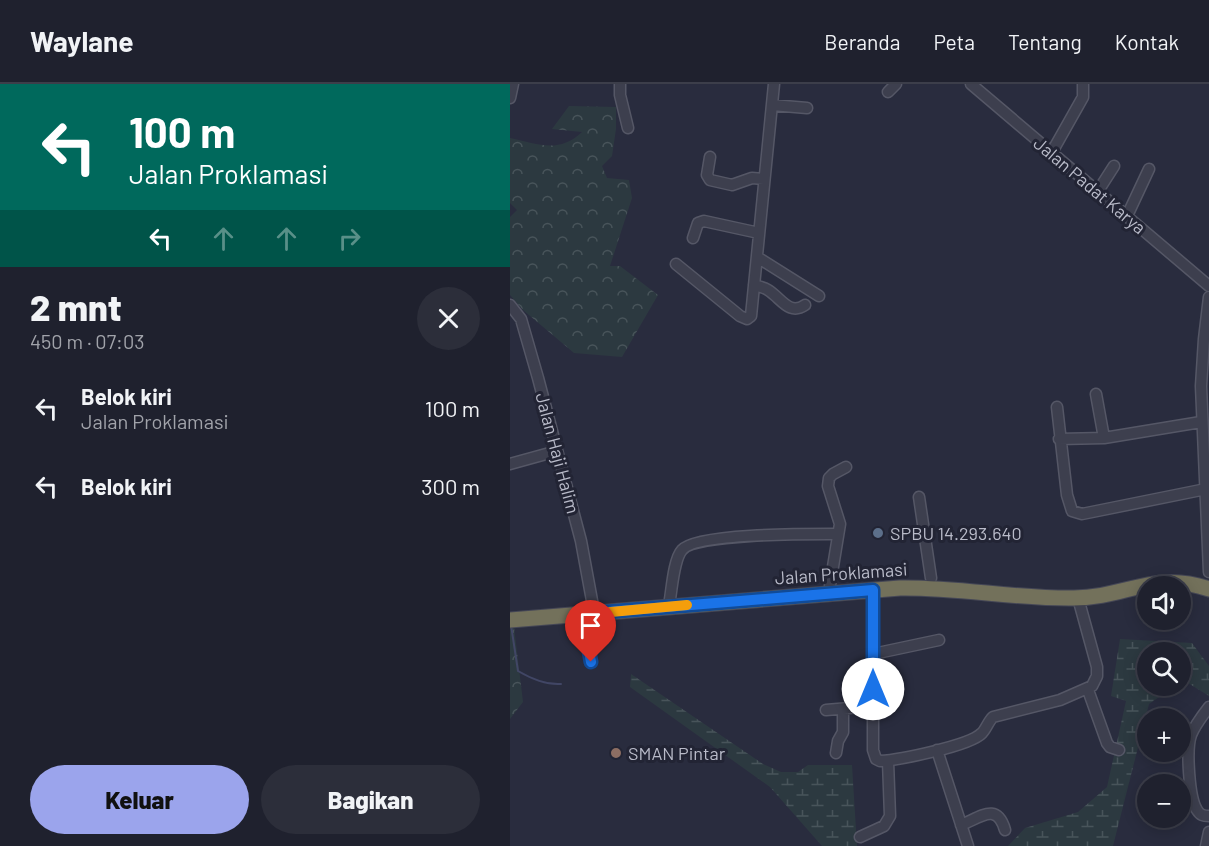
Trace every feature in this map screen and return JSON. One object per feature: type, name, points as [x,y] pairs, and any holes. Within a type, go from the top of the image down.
[{"type":"highway","name":"Jalan Proklamasi","points":[[588,610],[670,599],[802,591],[926,587],[1029,592],[1077,589],[1143,576],[1176,573],[1209,577]]},
{"type":"highway","name":"Jalan Proklamasi","points":[[513,616],[802,591],[830,585],[901,578],[931,578],[1078,598],[1165,582],[1182,582],[1209,589]]},
{"type":"street","points":[[510,98],[513,84]]},
{"type":"street","points":[[620,84],[621,100],[628,128]]},
{"type":"street","points":[[676,264],[745,319],[752,316],[774,84]]},
{"type":"street","name":"Jalan Padat Karya","points":[[972,84],[1209,286]]},
{"type":"street","points":[[1052,152],[1083,97],[1083,84]]},
{"type":"street","points":[[772,105],[807,108]]},
{"type":"street","points":[[710,157],[706,175],[710,180],[732,185],[752,178],[764,179]]},
{"type":"street","points":[[1098,191],[1114,166]]},
{"type":"street","points":[[1127,216],[1149,169]]},
{"type":"street","points":[[693,238],[696,225],[704,221],[759,233]]},
{"type":"street","points":[[757,257],[819,296]]},
{"type":"street","points":[[754,285],[767,289],[790,309],[796,310],[805,305]]},
{"type":"street","points":[[1209,297],[1203,351],[1201,422],[1209,572]]},
{"type":"street","name":"Jalan Haji Halim","points":[[510,304],[521,319],[525,331],[581,540],[591,662]]},
{"type":"street","points":[[1096,394],[1104,438]]},
{"type":"street","points":[[1056,406],[1068,505],[1072,511],[1076,513],[1103,510],[1206,489]]},
{"type":"street","points":[[1059,439],[1104,438],[1201,422]]},
{"type":"street","points":[[510,464],[557,451]]},
{"type":"street","points":[[830,585],[840,520],[830,495],[829,478],[846,467]]},
{"type":"street","points":[[919,497],[931,578]]},
{"type":"street","points":[[670,599],[680,552],[686,546],[696,542],[756,536],[837,534]]},
{"type":"street","points":[[873,590],[874,755],[880,761],[937,750],[977,737],[993,717],[1060,700],[1088,690],[1095,682],[1097,667],[1078,598]]},
{"type":"street","points":[[873,654],[939,640]]},
{"type":"street","points":[[1088,690],[1107,743],[1110,747],[1119,750]]},
{"type":"street","points":[[826,710],[873,706]]},
{"type":"street","points":[[1209,707],[1191,735],[1189,746],[1194,803],[1198,813],[1209,816]]},
{"type":"street","points":[[836,753],[838,741],[843,732],[843,710]]},
{"type":"street","points":[[937,750],[968,846]]},
{"type":"street","points":[[860,837],[884,826],[890,816],[888,761]]},
{"type":"street","points":[[961,825],[981,816],[998,814],[1005,830]]},
{"type":"street","points":[[1206,846],[1209,832]]},
{"type":"green space","points":[[569,106],[616,107],[612,156],[602,166],[607,178],[629,180],[632,198],[610,266],[620,266],[658,295],[622,357],[574,353],[523,310],[510,295],[510,217],[517,210],[510,203],[510,138],[548,146],[573,139],[582,132],[552,129]]},
{"type":"green space","points":[[510,626],[514,627],[523,702],[510,719]]},
{"type":"green space","points":[[1120,639],[1174,642],[1137,642],[1137,696],[1161,696],[1149,704],[1148,708],[1137,708],[1137,751],[1113,846],[1008,846],[1025,828],[1078,812],[1107,787],[1126,701],[1111,696]]},
{"type":"green space","points":[[1191,643],[1209,666],[1209,696],[1191,685]]},
{"type":"green space","points":[[631,674],[763,764],[781,772],[798,772],[808,765],[852,765],[857,846],[822,846],[770,787],[630,687]]},
{"type":"waterway","points":[[511,625],[518,671],[539,680],[561,684]]},
{"type":"slow traffic","points":[[600,613],[687,605]]},
{"type":"place","name":"SPBU 14.293.640","points":[[878,533]]},
{"type":"place","name":"SMAN Pintar","points":[[616,753]]},
{"type":"route","points":[[591,662],[582,614],[873,590],[873,689]]}]
